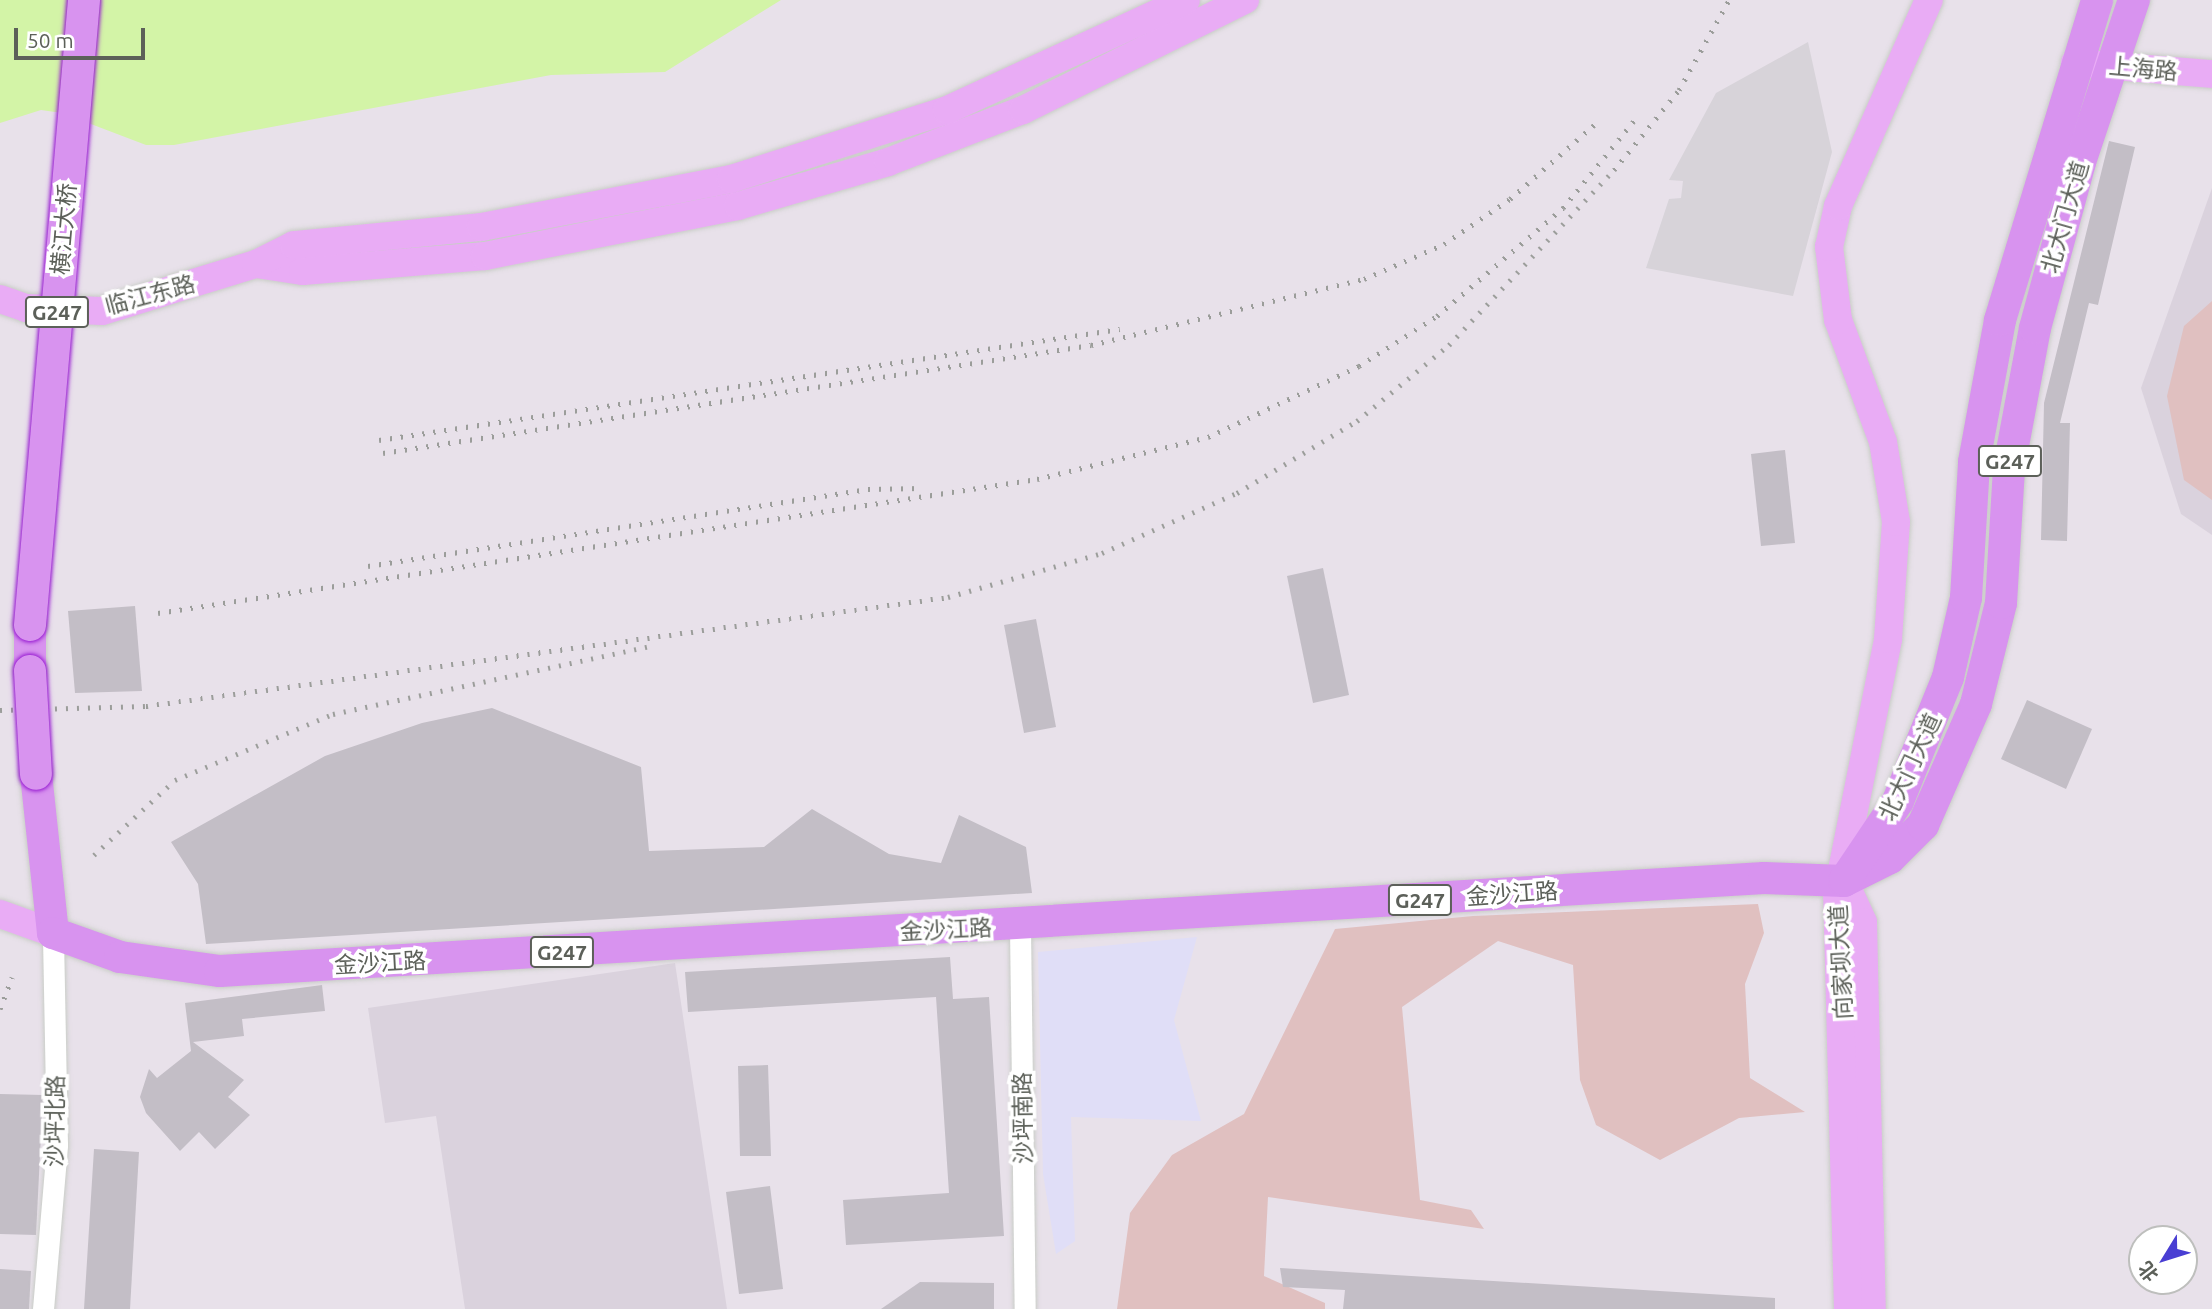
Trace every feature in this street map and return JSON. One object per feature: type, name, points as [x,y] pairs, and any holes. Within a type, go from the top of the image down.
[{"type":"highway","name":"横江大桥","points":[[53,933],[36,774],[30,625],[84,0]]},
{"type":"highway","name":"北大门大道","points":[[1844,881],[1904,790],[1951,666],[1966,598],[1972,483],[1989,371],[2029,209],[2097,0]]},
{"type":"highway","name":"北大门大道","points":[[1844,881],[1890,858],[1923,825],[1945,786],[1982,687],[2001,603],[2007,486],[2024,378],[2060,230],[2134,0]]},
{"type":"highway","name":"金沙江路","points":[[53,933],[120,957],[220,971],[1077,923],[1764,878],[1844,881]]},
{"type":"main road","name":"临江东路","points":[[0,299],[26,308],[102,311],[256,264],[294,245],[568,214],[807,158],[1012,84],[1186,0]]},
{"type":"main road","points":[[256,264],[303,271],[485,256],[738,206],[1001,119],[1245,0]]},
{"type":"main road","points":[[1844,881],[1862,753],[1888,639],[1896,522],[1883,442],[1836,313],[1829,239],[1929,0]]},
{"type":"main road","name":"上海路","points":[[2075,63],[2212,74]]},
{"type":"main road","name":"向家坝大道","points":[[1844,881],[1838,895],[1849,1309]]},
{"type":"main road","name":"向家坝大道","points":[[1844,881],[1863,922],[1872,1309]]},
{"type":"main road","points":[[0,914],[53,933]]},
{"type":"street","name":"沙坪南路","points":[[1020,926],[1025,1309]]},
{"type":"street","name":"沙坪北路","points":[[43,1309],[57,1145],[53,933]]},
{"type":"shaded area","points":[[0,0],[781,0],[665,72],[551,75],[174,145],[146,145],[62,113],[41,110],[0,123]]},
{"type":"shaded area","points":[[1808,42],[1832,152],[1793,296],[1646,268],[1669,199],[1681,198],[1683,181],[1669,180],[1716,93]]},
{"type":"shaded area","points":[[2212,188],[2212,535],[2181,514],[2141,388]]},
{"type":"shaded area","points":[[2212,301],[2212,500],[2184,480],[2167,396],[2184,326]]},
{"type":"shaded area","points":[[1758,904],[1764,933],[1745,984],[1750,1078],[1805,1112],[1739,1118],[1660,1160],[1596,1125],[1580,1080],[1573,965],[1498,941],[1402,1007],[1420,1200],[1471,1210],[1484,1229],[1268,1197],[1264,1276],[1325,1303],[1325,1309],[1117,1309],[1130,1213],[1172,1155],[1244,1114],[1335,929],[1473,916]]},
{"type":"shaded area","points":[[1197,937],[1174,1020],[1201,1121],[1071,1117],[1075,1241],[1056,1254],[1043,1174],[1038,952]]},
{"type":"shaded area","points":[[675,963],[727,1309],[465,1309],[436,1116],[385,1123],[368,1008]]},
{"type":"building","points":[[2109,141],[2135,147],[2098,305],[2089,303],[2060,423],[2070,423],[2067,541],[2041,540],[2044,403]]},
{"type":"building","points":[[1785,450],[1795,543],[1761,546],[1751,454]]},
{"type":"building","points":[[1323,568],[1349,695],[1313,703],[1287,576]]},
{"type":"building","points":[[135,606],[142,691],[75,693],[68,611]]},
{"type":"building","points":[[1036,619],[1056,727],[1024,733],[1004,625]]},
{"type":"building","points":[[2027,700],[2092,729],[2066,789],[2001,759]]},
{"type":"building","points":[[492,708],[641,767],[649,851],[764,847],[812,809],[889,854],[941,863],[959,815],[1026,847],[1032,893],[206,944],[198,884],[171,842],[325,756],[422,723]]},
{"type":"building","points":[[950,957],[953,999],[989,997],[1004,1236],[846,1245],[843,1200],[949,1193],[936,997],[688,1012],[685,972]]},
{"type":"building","points":[[322,985],[325,1011],[242,1019],[244,1036],[193,1042],[244,1080],[228,1097],[250,1115],[215,1149],[199,1132],[180,1151],[146,1113],[140,1097],[149,1069],[157,1078],[191,1051],[185,1003]]},
{"type":"building","points":[[768,1065],[771,1156],[740,1156],[738,1066]]},
{"type":"building","points":[[0,1094],[43,1095],[36,1235],[0,1234]]},
{"type":"building","points":[[94,1149],[139,1152],[130,1309],[84,1309]]},
{"type":"building","points":[[770,1186],[783,1289],[739,1294],[726,1192]]},
{"type":"building","points":[[1280,1268],[1775,1298],[1775,1309],[1343,1309],[1345,1290],[1283,1287]]},
{"type":"building","points":[[0,1269],[31,1271],[29,1309],[0,1309]]},
{"type":"building","points":[[920,1282],[994,1283],[994,1309],[881,1309]]},
{"type":"railway","points":[[0,710],[146,706],[948,597],[1102,553],[1237,493],[1357,421],[1449,345],[1614,170],[1679,90],[1729,0]]},
{"type":"railway","points":[[158,613],[1037,479],[1208,437],[1359,366],[1437,316],[1563,208],[1637,117]]},
{"type":"railway","points":[[383,453],[1091,345],[1364,279],[1444,244],[1510,199],[1595,124]]},
{"type":"railway","points":[[379,440],[1120,329]]},
{"type":"railway","points":[[368,566],[868,489],[922,488]]},
{"type":"railway","points":[[94,855],[175,780],[333,714],[650,646]]},
{"type":"railway","points":[[0,1009],[12,977]]}]
